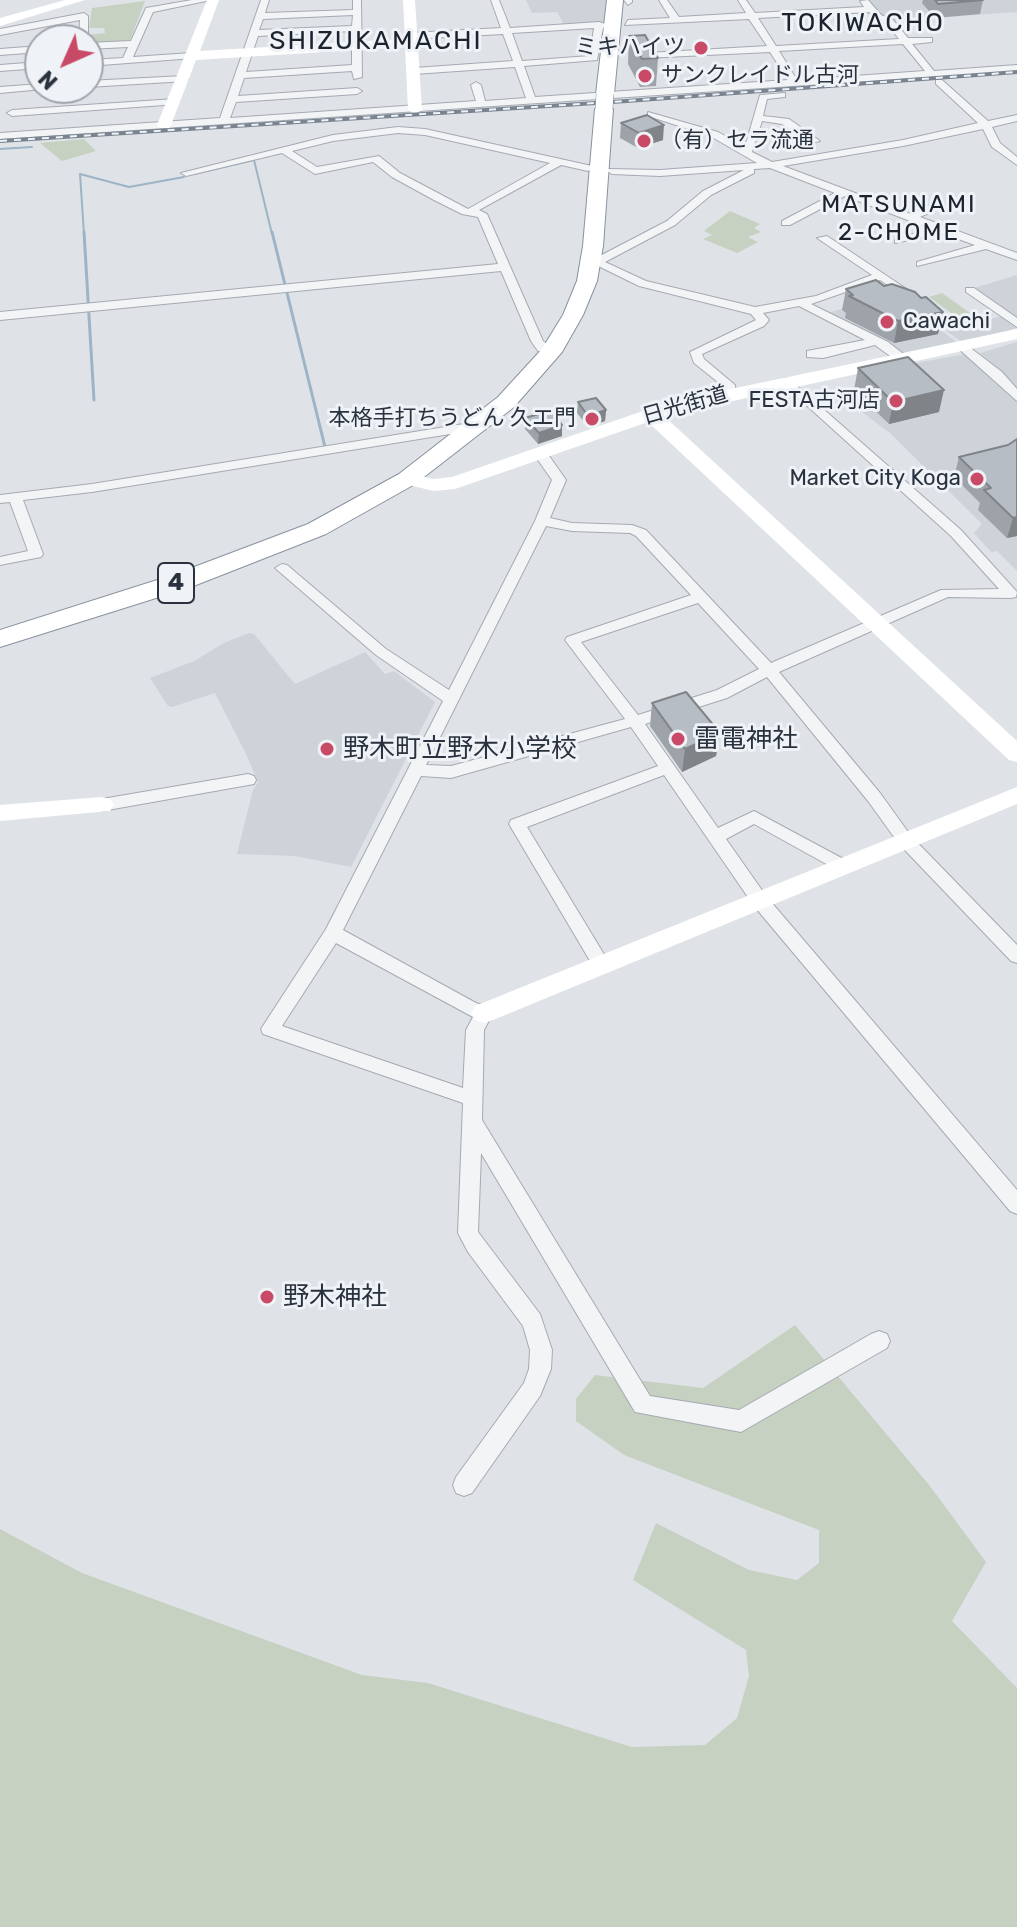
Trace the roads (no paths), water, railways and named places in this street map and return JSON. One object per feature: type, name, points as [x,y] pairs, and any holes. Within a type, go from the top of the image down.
[{"type":"highway","name":"4","points":[[0,639],[260,552],[329,523],[407,479],[448,450],[479,426],[529,378],[551,352],[581,298],[596,261],[604,102],[624,1]]},
{"type":"street","points":[[0,22],[79,0]]},
{"type":"street","points":[[127,60],[149,10],[210,0],[164,125]]},
{"type":"street","points":[[224,122],[265,0]]},
{"type":"street","points":[[357,0],[357,113]]},
{"type":"street","points":[[409,0],[415,110]]},
{"type":"street","points":[[495,0],[532,102]]},
{"type":"street","points":[[663,0],[676,20]]},
{"type":"street","points":[[742,0],[796,85]]},
{"type":"street","points":[[863,0],[878,17],[890,22],[936,78],[986,125],[996,145],[1017,162]]},
{"type":"street","points":[[635,34],[626,24],[870,9]]},
{"type":"street","points":[[261,16],[357,12]]},
{"type":"street","points":[[57,24],[84,16],[84,24]]},
{"type":"street","points":[[104,62],[358,47],[507,31],[602,25],[594,58],[414,71]]},
{"type":"street","points":[[256,33],[357,28]]},
{"type":"street","points":[[0,32],[24,30]]},
{"type":"street","points":[[647,56],[929,40]]},
{"type":"street","points":[[104,45],[132,44]]},
{"type":"street","points":[[641,45],[654,69]]},
{"type":"street","points":[[0,52],[24,50]]},
{"type":"street","points":[[0,68],[24,66]]},
{"type":"street","points":[[242,75],[357,68]]},
{"type":"street","points":[[732,99],[1017,68]]},
{"type":"street","points":[[0,136],[796,85],[1017,77]]},
{"type":"street","points":[[104,83],[183,79]]},
{"type":"street","points":[[661,81],[668,93]]},
{"type":"street","points":[[476,85],[482,106]]},
{"type":"street","points":[[0,90],[24,88]]},
{"type":"street","points":[[460,90],[464,107]]},
{"type":"street","points":[[233,99],[357,91]]},
{"type":"street","points":[[747,151],[751,147],[763,97]]},
{"type":"street","points":[[12,113],[175,102]]},
{"type":"street","points":[[0,106],[42,134]]},
{"type":"street","points":[[101,106],[101,120]]},
{"type":"street","points":[[651,114],[714,134],[772,165],[1017,257]]},
{"type":"street","points":[[758,118],[785,121],[815,141]]},
{"type":"street","points":[[612,171],[660,173],[772,165],[903,143],[1017,118]]},
{"type":"street","points":[[186,173],[282,149],[405,130],[588,168]]},
{"type":"street","points":[[282,149],[315,171],[375,158],[403,179],[470,213],[484,215],[537,341],[542,348],[551,352]]},
{"type":"street","points":[[470,213],[479,205],[559,162]]},
{"type":"street","points":[[596,261],[671,223],[707,193],[755,167]]},
{"type":"street","points":[[786,223],[843,193]]},
{"type":"street","points":[[912,217],[936,206]]},
{"type":"street","points":[[899,241],[945,228]]},
{"type":"street","points":[[823,238],[902,290]]},
{"type":"street","points":[[921,264],[985,246]]},
{"type":"street","points":[[596,261],[643,284],[755,311],[819,299],[881,276]]},
{"type":"street","points":[[0,316],[505,267]]},
{"type":"street","points":[[970,290],[1017,323]]},
{"type":"street","points":[[800,301],[877,341],[902,359]]},
{"type":"street","points":[[732,392],[729,385],[698,360],[696,352],[760,323],[763,320],[755,311]]},
{"type":"street","name":"日光街道","points":[[407,479],[434,485],[455,483],[651,414],[732,392],[1017,334]]},
{"type":"street","points":[[811,354],[877,341]]},
{"type":"street","points":[[964,347],[998,375],[1017,397]]},
{"type":"street","points":[[416,770],[451,772],[722,694],[769,670],[946,593],[1011,594],[956,533],[788,382]]},
{"type":"street","points":[[651,414],[1017,754]]},
{"type":"street","points":[[0,561],[36,554],[8,498],[92,488],[479,426]]},
{"type":"street","points":[[415,437],[431,440],[448,450]]},
{"type":"street","points":[[540,453],[559,480],[542,521],[333,933],[270,1029],[472,1110],[643,1405],[741,1421],[879,1341]]},
{"type":"street","points":[[542,521],[572,527],[632,529],[641,533],[769,670],[905,840],[1017,956]]},
{"type":"street","points":[[282,568],[381,652],[453,700]]},
{"type":"street","points":[[701,597],[572,640],[634,720],[760,901],[1017,1205]]},
{"type":"street","points":[[602,966],[517,824],[668,768]]},
{"type":"street","points":[[0,813],[102,805],[248,780]]},
{"type":"street","points":[[333,933],[470,1009],[484,1013],[1017,795]]},
{"type":"street","points":[[715,837],[754,817],[843,866]]},
{"type":"street","points":[[464,1485],[532,1389],[540,1369],[541,1350],[532,1321],[468,1233],[475,1030],[484,1013]]},
{"type":"waterway","points":[[0,149],[32,147]]},
{"type":"waterway","points":[[194,174],[254,160],[272,234]]},
{"type":"waterway","points":[[84,234],[80,174],[129,187],[184,177]]},
{"type":"waterway","points":[[84,232],[94,400]]},
{"type":"waterway","points":[[272,232],[325,447]]},
{"type":"railway","points":[[0,141],[627,101],[1017,72]]},
{"type":"place","name":"ミキハイツ","points":[[701,48]]},
{"type":"place","name":"サンクレイドル古河","points":[[645,76]]},
{"type":"place","name":"（有）セラ流通","points":[[644,141]]},
{"type":"place","name":"Cawachi","points":[[887,322]]},
{"type":"place","name":"FESTA古河店","points":[[896,401]]},
{"type":"place","name":"本格手打ちうどん 久エ門","points":[[592,419]]},
{"type":"place","name":"Market City Koga","points":[[977,479]]},
{"type":"place","name":"雷電神社","points":[[678,739]]},
{"type":"place","name":"野木町立野木小学校","points":[[327,749]]},
{"type":"place","name":"野木神社","points":[[267,1297]]},
{"type":"district","name":"TOKIWACHO","points":[[863,23]]},
{"type":"district","name":"SHIZUKAMACHI","points":[[376,41]]},
{"type":"district","name":"MATSUNAMI 2-CHOME","points":[[899,219]]}]
